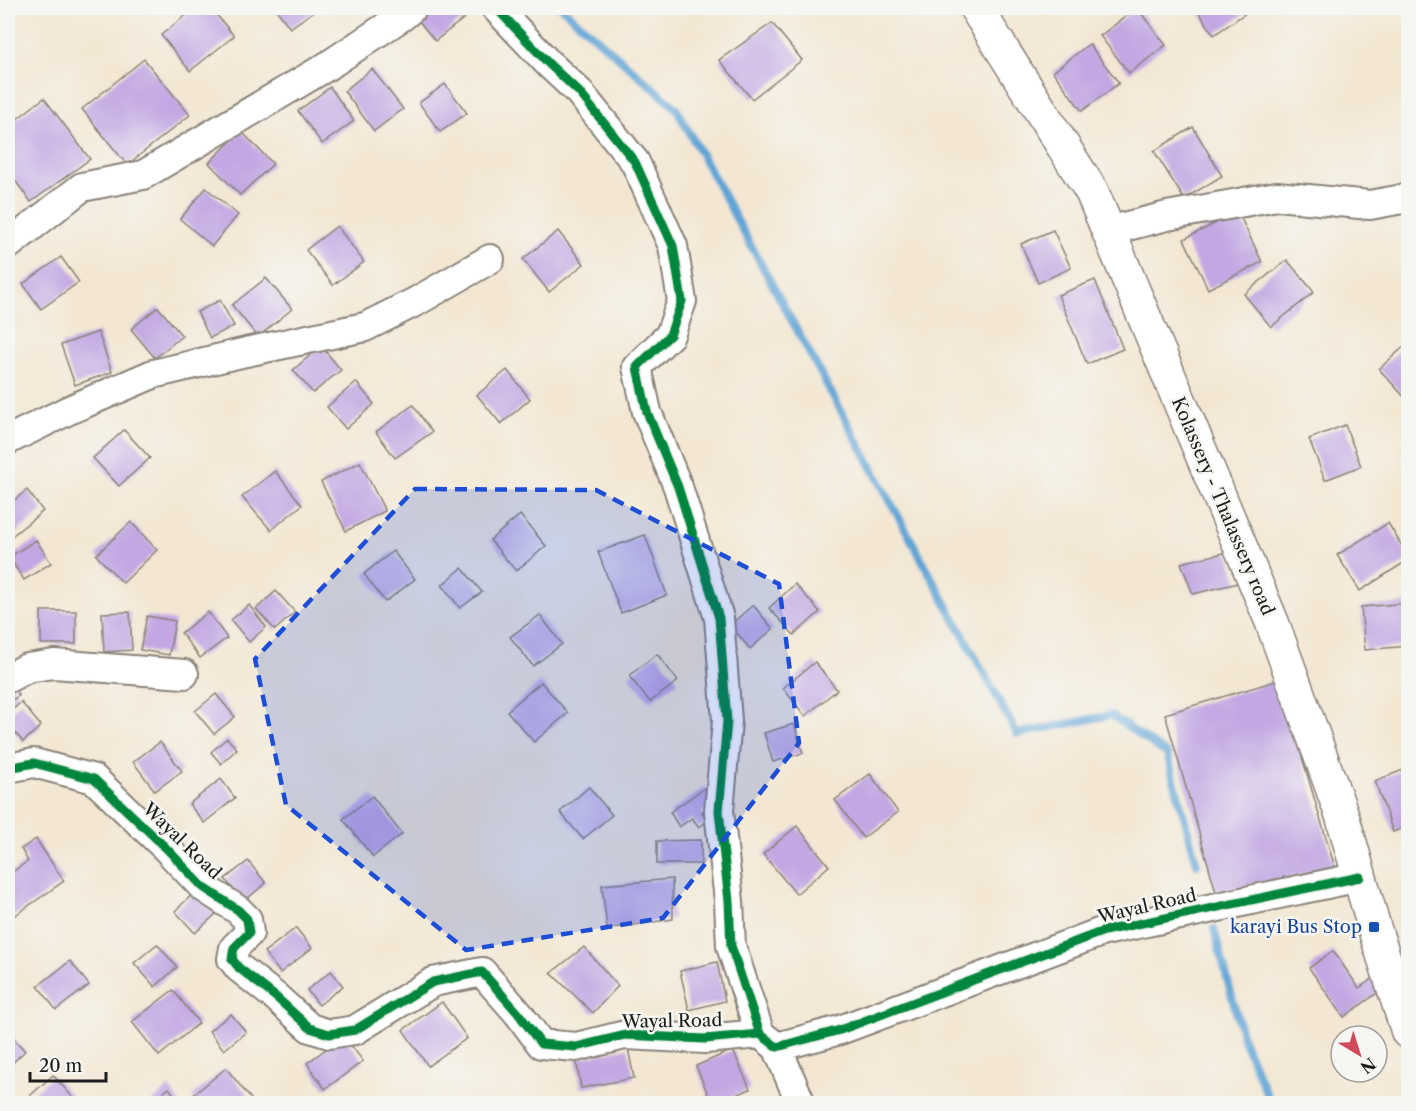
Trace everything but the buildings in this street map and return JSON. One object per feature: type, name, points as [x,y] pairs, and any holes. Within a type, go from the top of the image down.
[{"type":"main road","name":"Kolassery - Thalassery road","points":[[976,8],[1092,192],[1272,622],[1342,815],[1374,927],[1408,1032]]},
{"type":"street","points":[[8,245],[81,187],[143,175],[326,67],[412,8]]},
{"type":"street","points":[[496,8],[579,92],[635,162],[673,246],[682,301],[670,335],[637,367],[647,412],[678,488],[719,618],[727,721],[719,811],[729,901],[731,946],[768,1040],[801,1104]]},
{"type":"street","points":[[1108,231],[1167,216],[1277,196],[1370,205],[1408,198]]},
{"type":"street","points":[[8,440],[69,410],[153,374],[365,327],[417,301],[490,259]]},
{"type":"street","points":[[8,678],[27,668],[54,664],[184,674]]},
{"type":"street","name":"Wayal Road","points":[[8,768],[34,763],[94,779],[203,887],[238,910],[247,919],[249,933],[234,948],[232,959],[239,968],[277,998],[309,1028],[329,1034],[355,1030],[434,982],[482,972],[542,1044],[576,1047],[625,1035],[768,1040],[840,1030],[1104,931],[1360,877]]},
{"type":"highlighted area","points":[[415,489],[596,490],[779,584],[799,743],[663,918],[466,950],[286,805],[255,659]]},
{"type":"waterway","points":[[562,8],[676,108],[1017,734],[1111,715],[1167,754],[1197,864]]},
{"type":"waterway","points":[[1214,929],[1244,1042],[1271,1104]]},
{"type":"cycle path","points":[[496,8],[579,92],[635,162],[673,246],[682,301],[670,335],[637,367],[647,412],[678,487],[719,618],[727,721],[719,811],[729,901],[731,946],[760,1034]]},
{"type":"cycle path","points":[[8,768],[34,763],[94,779],[203,887],[238,910],[247,919],[249,933],[234,948],[232,959],[239,968],[310,1028],[329,1034],[355,1030],[433,982],[482,972],[518,1013],[541,1044],[576,1047],[625,1035],[705,1039],[760,1034],[777,1047],[840,1030],[1104,931],[1360,877]]},
{"type":"place","name":"karayi Bus Stop","points":[[1374,927]]}]
